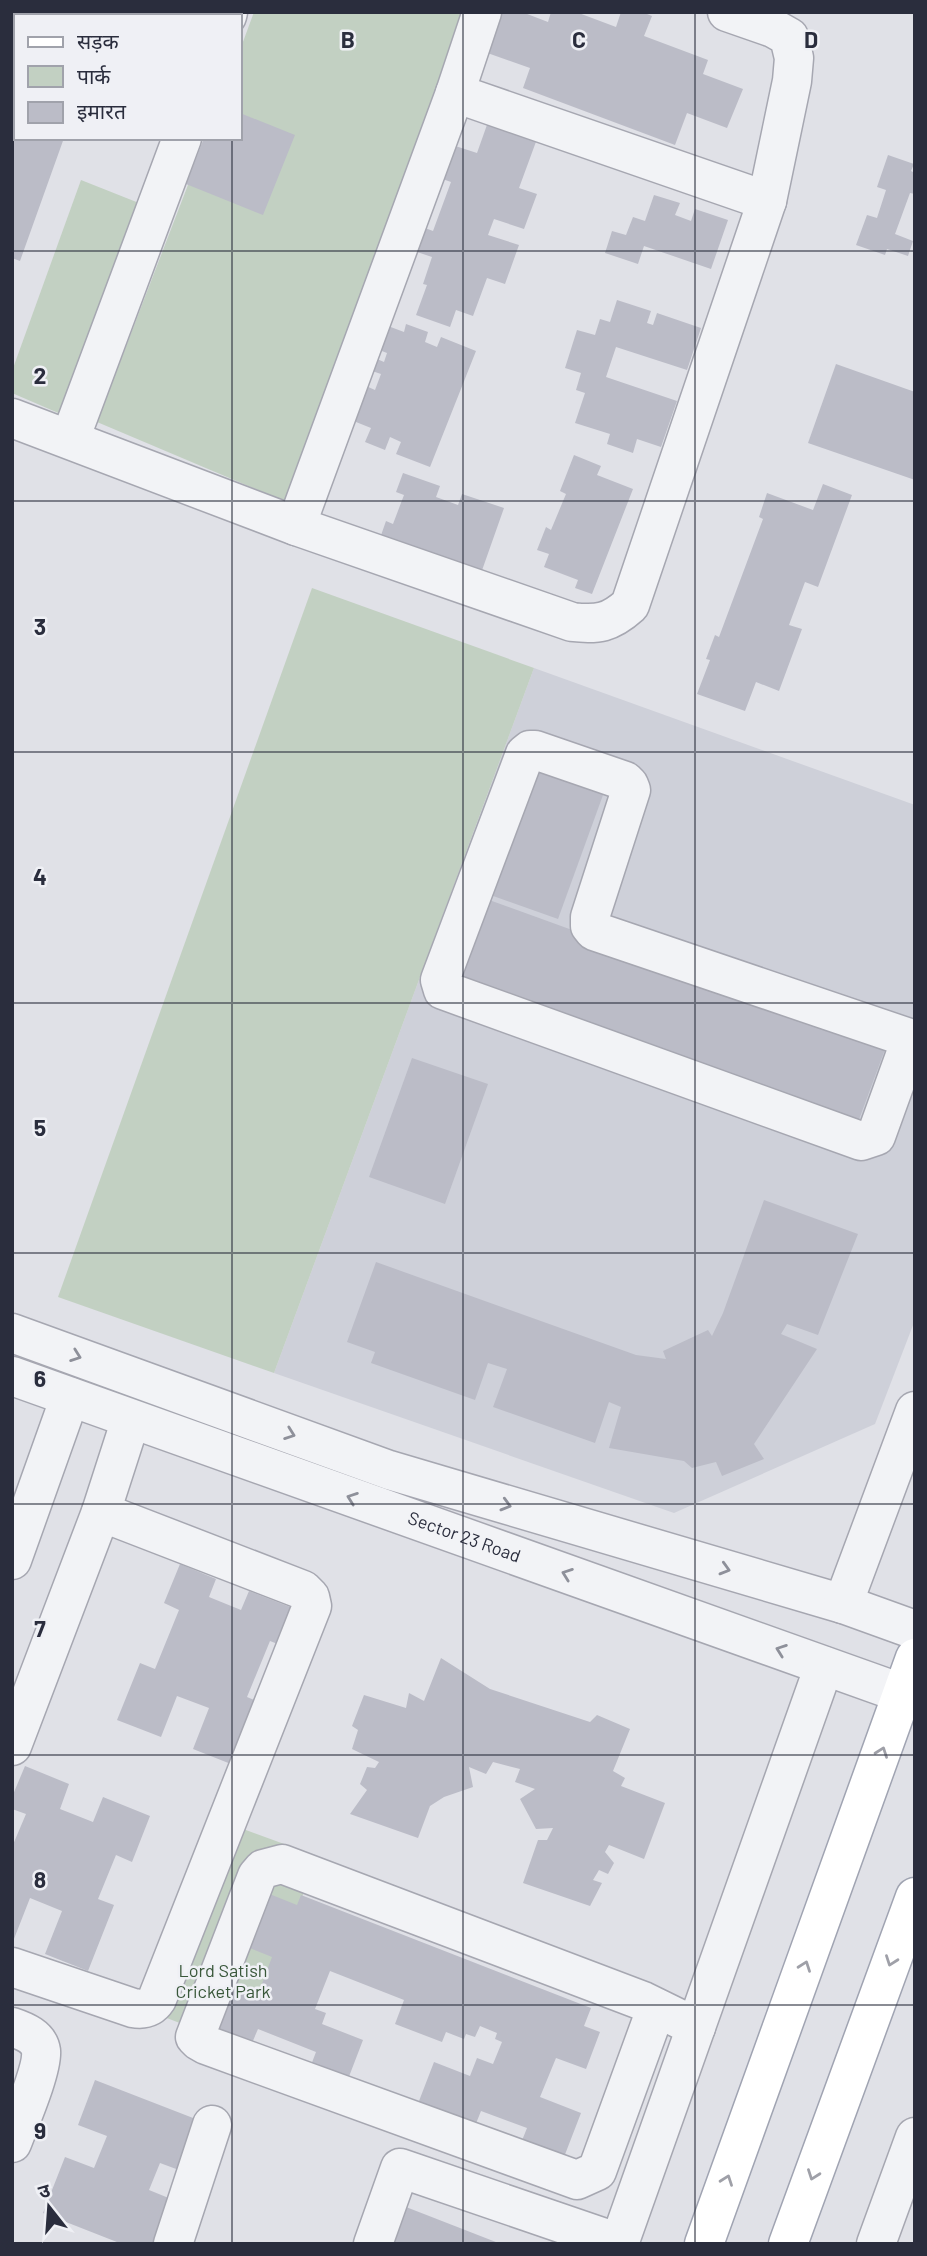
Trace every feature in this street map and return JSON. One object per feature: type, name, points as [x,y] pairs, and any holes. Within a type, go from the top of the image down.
[{"type":"main road","points":[[704,2244],[911,1683]]},
{"type":"main road","points":[[788,2244],[915,1897]]},
{"type":"street","points":[[296,526],[455,93],[482,12]]},
{"type":"street","points":[[12,418],[296,526],[572,622],[593,625],[615,618],[630,605],[767,201],[792,81],[794,58],[789,37],[773,28],[727,12]]},
{"type":"street","points":[[455,93],[767,201]]},
{"type":"street","points":[[70,439],[180,140]]},
{"type":"street","points":[[535,750],[625,781],[631,790],[590,917],[590,926],[594,931],[913,1040],[876,1136],[862,1141],[443,990],[440,980],[525,754],[535,750]]},
{"type":"street","points":[[12,1333],[389,1470],[843,1604],[915,1630]]},
{"type":"street","name":"Sector 23 Road","points":[[12,1376],[824,1666],[911,1683]]},
{"type":"street","points":[[12,1560],[25,1482],[70,1397]]},
{"type":"street","points":[[843,1604],[915,1411]]},
{"type":"street","points":[[12,1746],[101,1512],[131,1419]]},
{"type":"street","points":[[12,1967],[134,2008],[152,2006],[312,1606],[310,1597],[303,1590],[101,1512]]},
{"type":"street","points":[[373,2244],[400,2168],[539,2231],[619,2243],[824,1666]]},
{"type":"street","points":[[656,2009],[597,2171],[577,2180],[206,2045],[195,2037],[257,1876],[263,1869],[282,1864],[643,2001],[696,2027]]},
{"type":"street","points":[[12,2027],[24,2031],[36,2040],[41,2051],[40,2066],[12,2143]]},
{"type":"street","points":[[173,2244],[212,2125]]},
{"type":"street","points":[[879,2243],[904,2199],[915,2137]]},
{"type":"shaded area","points":[[534,668],[915,805],[915,1320],[875,1424],[674,1513],[274,1373]]},
{"type":"green space","points":[[254,12],[473,12],[291,504],[97,422],[205,140],[242,140],[242,45]]},
{"type":"green space","points":[[81,180],[144,205],[63,415],[12,393],[12,371]]},
{"type":"green space","points":[[312,588],[534,668],[274,1373],[58,1297]]},
{"type":"green space","name":"Lord Satish Cricket Park","points":[[235,1826],[317,1856],[247,2049],[159,2015]]},
{"type":"building","points":[[12,12],[77,12],[14,14],[14,140],[63,140],[20,261],[12,258]]},
{"type":"building","points":[[494,12],[522,12],[548,22],[551,12],[576,12],[616,27],[621,12],[642,12],[652,16],[644,36],[708,60],[703,74],[743,89],[727,128],[687,113],[675,145],[523,88],[530,68],[479,50]]},
{"type":"building","points":[[242,114],[295,135],[263,215],[186,184],[203,140],[242,140]]},
{"type":"building","points":[[488,122],[537,139],[519,188],[537,194],[524,229],[494,219],[488,235],[519,245],[505,284],[487,278],[473,316],[456,310],[450,327],[416,315],[427,285],[423,284],[432,257],[408,249],[417,225],[433,231],[451,182],[434,176],[446,143],[477,153]]},
{"type":"building","points":[[888,155],[914,164],[911,171],[915,173],[915,194],[910,193],[895,234],[913,241],[908,256],[887,249],[885,255],[856,245],[867,215],[877,218],[886,190],[877,187]]},
{"type":"building","points":[[654,195],[680,203],[675,215],[691,221],[695,209],[728,220],[711,269],[644,246],[638,264],[605,253],[612,231],[626,235],[633,217],[645,221]]},
{"type":"building","points":[[617,300],[651,311],[647,323],[653,325],[657,313],[701,328],[687,370],[616,347],[606,377],[677,401],[661,447],[637,439],[633,453],[607,444],[610,434],[575,423],[585,393],[576,390],[581,373],[565,368],[577,330],[595,335],[600,319],[610,322]]},
{"type":"building","points":[[406,324],[428,332],[425,342],[437,347],[441,337],[476,351],[430,467],[396,454],[401,442],[390,437],[385,450],[365,442],[371,428],[346,418],[366,386],[375,390],[381,374],[372,371],[377,359],[384,362],[387,353],[374,348],[388,326],[404,332]]},
{"type":"building","points":[[836,364],[915,392],[915,480],[808,443]]},
{"type":"building","points":[[574,455],[601,466],[597,475],[633,489],[592,594],[575,588],[578,580],[544,567],[549,554],[537,550],[546,527],[551,530],[566,494],[560,491]]},
{"type":"building","points":[[403,473],[440,486],[436,497],[458,505],[462,494],[504,508],[480,576],[379,541],[386,521],[393,524],[404,495],[396,492]]},
{"type":"building","points":[[823,484],[852,495],[818,587],[805,582],[789,625],[802,629],[779,691],[756,682],[745,711],[697,694],[710,660],[706,659],[715,635],[719,637],[763,519],[759,517],[767,493],[813,510]]},
{"type":"building","points":[[530,757],[607,784],[558,919],[482,892]]},
{"type":"building","points":[[478,896],[887,1044],[854,1133],[445,984]]},
{"type":"building","points":[[412,1058],[488,1084],[445,1204],[369,1177]]},
{"type":"building","points":[[764,1200],[858,1234],[818,1335],[787,1324],[781,1334],[817,1349],[754,1444],[764,1459],[722,1476],[716,1462],[692,1468],[684,1461],[609,1448],[621,1407],[609,1402],[595,1443],[493,1407],[507,1369],[488,1363],[475,1400],[371,1363],[375,1352],[347,1342],[376,1262],[636,1355],[666,1359],[663,1351],[708,1330],[712,1336]]},
{"type":"building","points":[[180,1564],[216,1579],[209,1597],[241,1610],[249,1591],[303,1612],[288,1648],[270,1641],[247,1697],[266,1705],[241,1768],[193,1749],[209,1708],[177,1696],[161,1737],[117,1720],[140,1663],[155,1669],[179,1610],[164,1603]]},
{"type":"building","points":[[441,1658],[490,1689],[590,1722],[597,1715],[630,1729],[613,1771],[625,1778],[621,1786],[665,1803],[644,1859],[609,1845],[605,1852],[614,1863],[608,1874],[599,1870],[593,1880],[602,1883],[590,1906],[523,1883],[538,1840],[547,1840],[553,1828],[536,1829],[520,1799],[535,1789],[515,1782],[520,1769],[493,1762],[486,1774],[469,1767],[473,1787],[444,1797],[430,1806],[418,1838],[350,1814],[367,1790],[360,1784],[367,1767],[375,1768],[379,1762],[352,1749],[358,1730],[352,1726],[364,1695],[406,1708],[409,1693],[424,1701]]},
{"type":"building","points":[[25,1766],[69,1784],[60,1809],[93,1822],[103,1797],[150,1816],[132,1862],[116,1855],[98,1899],[114,1905],[88,1971],[45,1954],[62,1911],[30,1898],[12,1944],[12,1847],[26,1814],[12,1809],[12,1797]]},
{"type":"building","points":[[257,1889],[297,1905],[301,1895],[591,2008],[584,2026],[600,2032],[586,2069],[556,2058],[540,2097],[581,2113],[559,2170],[517,2153],[527,2128],[481,2111],[471,2136],[414,2114],[434,2062],[470,2076],[477,2058],[493,2064],[502,2042],[495,2039],[497,2033],[480,2026],[475,2037],[466,2034],[464,2039],[446,2032],[442,2042],[395,2024],[404,2000],[330,1971],[315,2009],[326,2013],[322,2024],[363,2040],[345,2087],[308,2073],[316,2052],[258,2029],[249,2050],[215,2037],[221,1983],[257,1997],[272,1957],[237,1943]]},
{"type":"building","points":[[95,2080],[206,2123],[187,2173],[160,2163],[149,2190],[176,2201],[159,2244],[122,2244],[43,2213],[65,2157],[94,2168],[107,2136],[78,2125]]},
{"type":"building","points":[[406,2207],[501,2244],[392,2244]]}]
